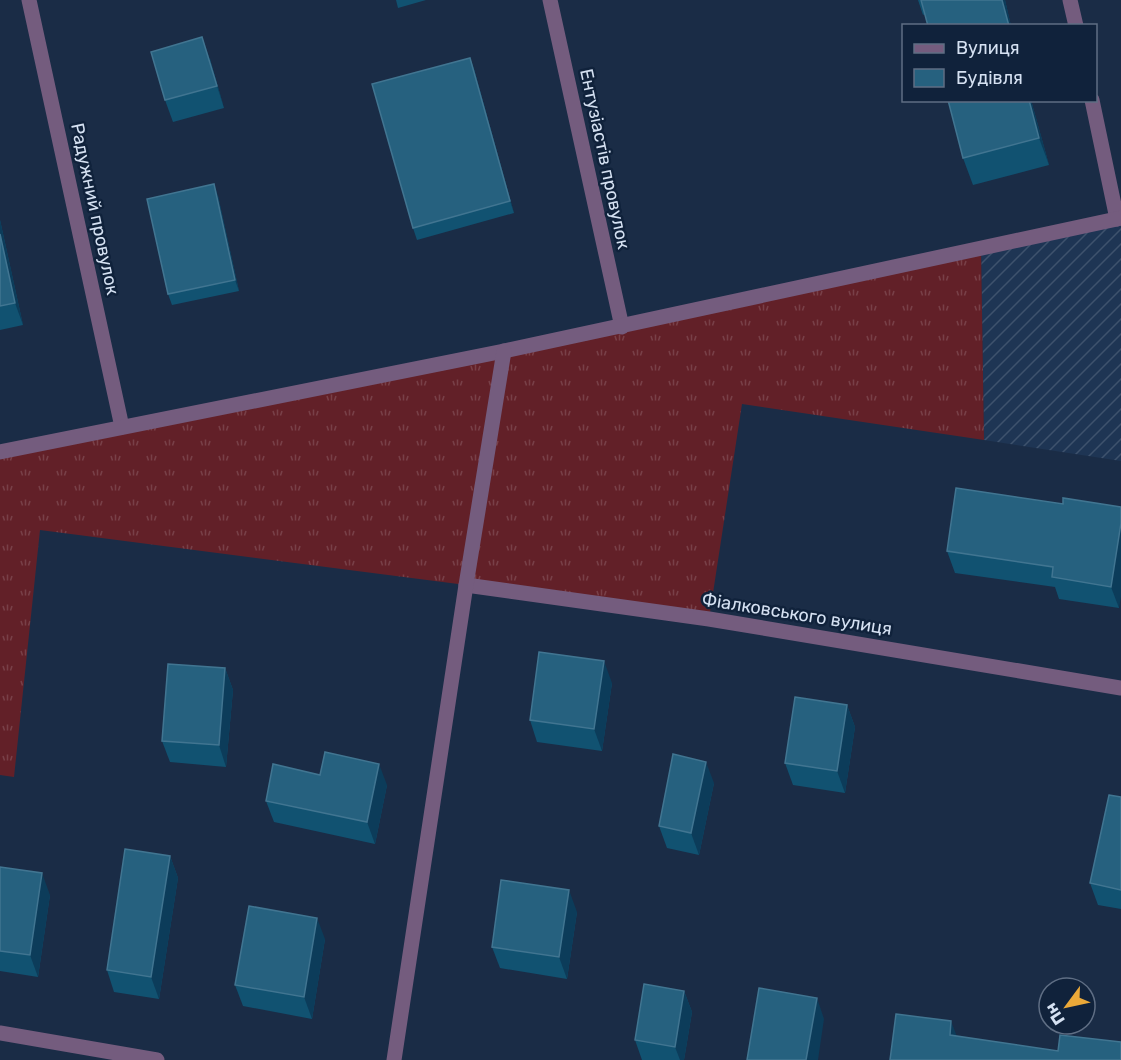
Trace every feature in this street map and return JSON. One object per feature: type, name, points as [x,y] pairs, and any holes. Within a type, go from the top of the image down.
[{"type":"street","name":"Радужний провулок","points":[[29,0],[122,427]]},
{"type":"street","name":"Ентузіастів провулок","points":[[550,0],[622,327]]},
{"type":"street","points":[[1070,0],[1076,24]]},
{"type":"street","points":[[0,452],[622,327],[1119,219],[1092,102]]},
{"type":"street","points":[[394,1060],[504,351]]},
{"type":"street","name":"Фіалковського вулиця","points":[[466,585],[709,619],[1121,688]]},
{"type":"street","points":[[0,1033],[157,1060]]},
{"type":"shaded area","points":[[1121,220],[1121,461],[984,440],[981,248]]},
{"type":"green space","points":[[981,248],[984,440],[742,404],[709,619],[40,530],[14,777],[0,775],[0,452]]},
{"type":"building","points":[[921,0],[1002,0],[1008,24],[927,24]]},
{"type":"building","points":[[202,37],[217,86],[165,100],[151,52]]},
{"type":"building","points":[[470,58],[510,201],[413,228],[372,84]]},
{"type":"building","points":[[949,102],[1030,102],[1039,138],[963,158]]},
{"type":"building","points":[[214,184],[235,280],[168,294],[147,199]]},
{"type":"building","points":[[0,234],[15,303],[0,306]]},
{"type":"building","points":[[956,488],[1063,504],[1063,498],[1121,507],[1121,523],[1111,587],[1052,577],[1053,567],[947,551]]},
{"type":"building","points":[[539,652],[604,661],[594,729],[530,720]]},
{"type":"building","points":[[168,664],[225,668],[219,745],[162,741]]},
{"type":"building","points":[[795,697],[847,705],[837,771],[785,763]]},
{"type":"building","points":[[325,752],[379,764],[367,822],[266,801],[273,764],[320,775]]},
{"type":"building","points":[[673,754],[706,762],[691,833],[659,826]]},
{"type":"building","points":[[1109,795],[1121,797],[1121,890],[1090,883]]},
{"type":"building","points":[[125,849],[170,856],[151,977],[107,970]]},
{"type":"building","points":[[0,867],[42,873],[30,955],[0,951]]},
{"type":"building","points":[[501,880],[569,890],[559,957],[492,947]]},
{"type":"building","points":[[249,906],[317,918],[304,997],[235,985]]},
{"type":"building","points":[[644,984],[684,991],[675,1047],[635,1040]]},
{"type":"building","points":[[759,988],[817,998],[806,1060],[747,1060]]},
{"type":"building","points":[[896,1014],[951,1021],[950,1035],[1058,1051],[1060,1036],[1121,1042],[1121,1060],[890,1060]]}]
